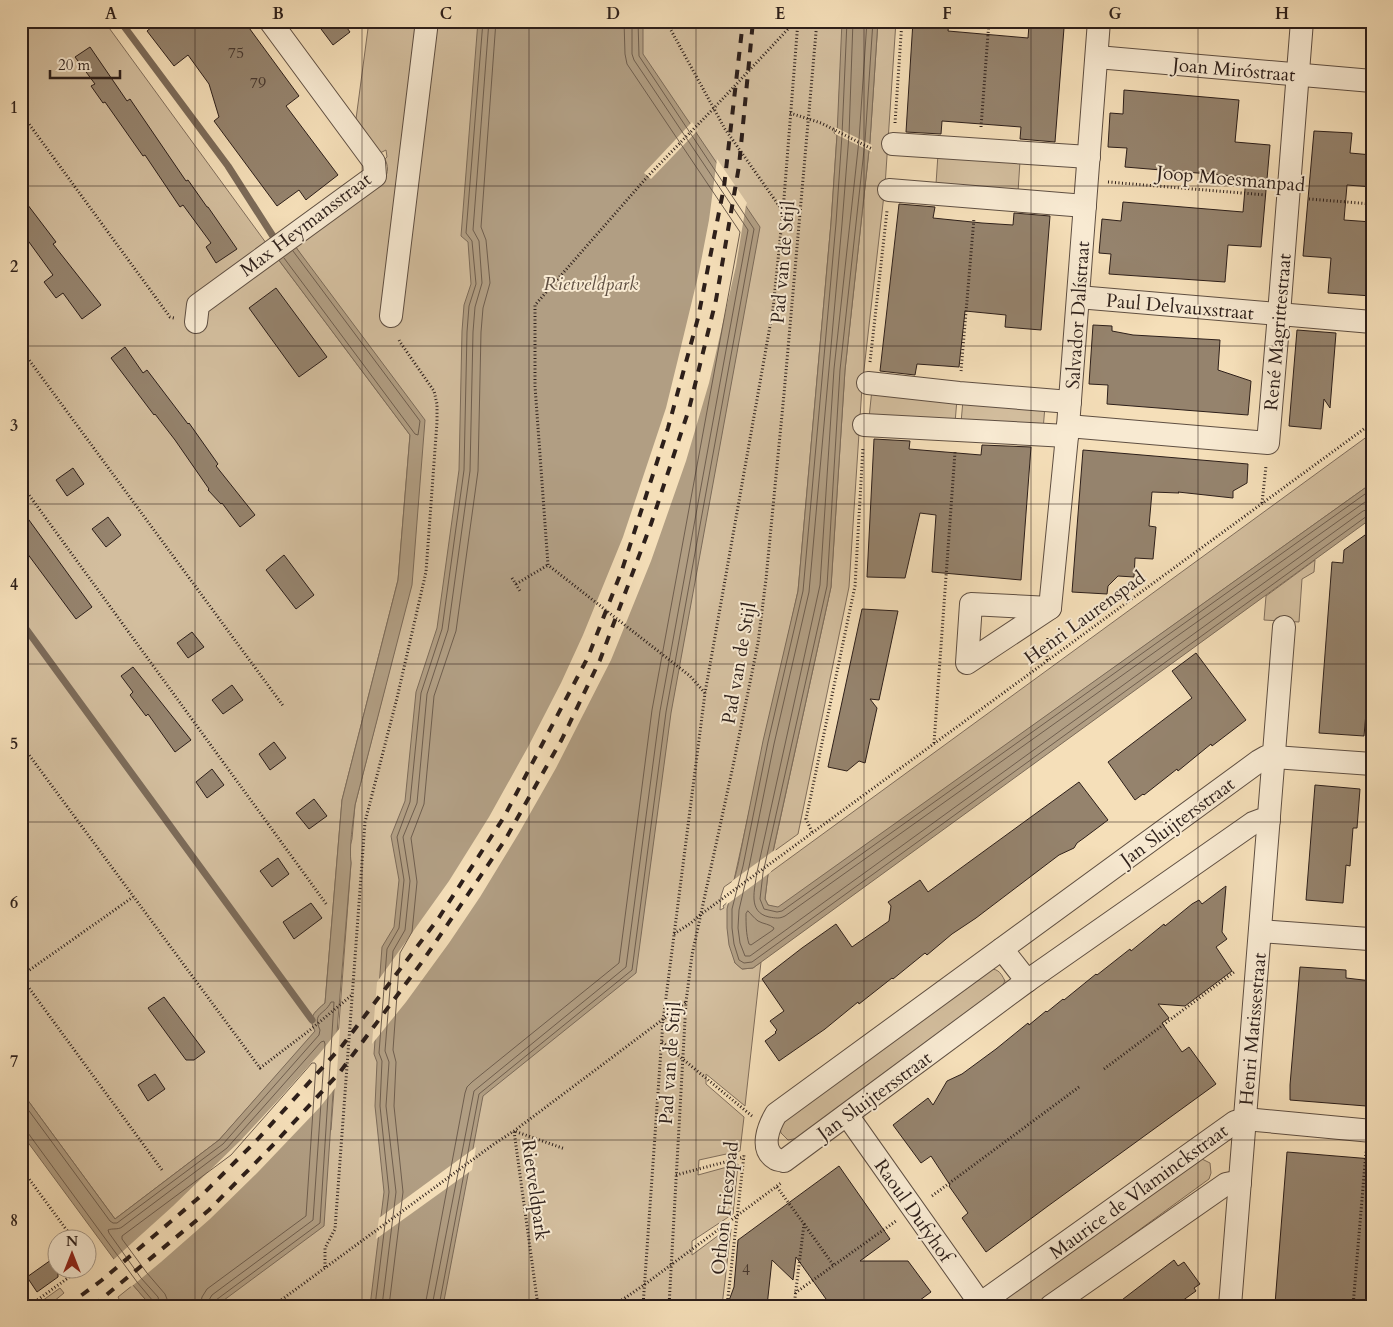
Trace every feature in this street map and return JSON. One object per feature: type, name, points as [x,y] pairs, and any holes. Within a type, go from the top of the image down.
[{"type":"street","name":"Max Heymansstraat","points":[[196,322],[198,305],[375,176],[374,162],[270,21]]},
{"type":"street","points":[[391,316],[427,21]]},
{"type":"street","name":"Salvador Dalístraat","points":[[1050,608],[1068,431],[1099,21]]},
{"type":"street","name":"René Magrittestraat","points":[[1268,443],[1280,314],[1302,21]]},
{"type":"street","name":"Joan Miróstraat","points":[[1096,58],[1372,81]]},
{"type":"street","points":[[886,148],[979,150],[1089,157]]},
{"type":"street","points":[[889,190],[1085,206]]},
{"type":"street","name":"Paul Delvauxstraat","points":[[1078,297],[1372,322]]},
{"type":"street","points":[[868,383],[1070,402]]},
{"type":"street","points":[[864,425],[957,430],[1068,431],[1268,443]]},
{"type":"street","name":"Henri Matissestraat","points":[[1230,1306],[1284,627]]},
{"type":"street","name":"Jan Sluijtersstraat","points":[[758,1125],[776,1114],[1258,761],[1274,757],[1372,764]]},
{"type":"street","name":"Jan Sluijtersstraat","points":[[776,1156],[847,1115],[1027,981],[1253,823],[1269,820]]},
{"type":"street","name":"Henri Matissestraat","points":[[1260,931],[1368,939]]},
{"type":"street","points":[[1002,949],[1027,981]]},
{"type":"street","name":"Raoul Dufyhof","points":[[847,1115],[980,1305]]},
{"type":"street","name":"Maurice de Vlaminckstraat","points":[[980,1305],[1235,1122],[1245,1119],[1370,1131]]},
{"type":"street","points":[[758,1125],[776,1156]]},
{"type":"street","points":[[1052,1306],[1226,1184],[1240,1183]]},
{"type":"path","points":[[674,21],[666,22],[725,129],[783,211]]},
{"type":"path","points":[[705,693],[690,676],[548,566],[535,386],[534,305],[648,176],[789,28],[793,21]]},
{"type":"path","name":"Pad van de Stijl","points":[[643,1306],[663,1021],[705,693],[773,309],[798,21]]},
{"type":"path","name":"Pad van de Stijl","points":[[669,1306],[686,1002],[700,914],[758,643],[784,394],[817,21]]},
{"type":"path","points":[[979,150],[989,21]]},
{"type":"path","points":[[21,113],[170,318],[196,322]]},
{"type":"path","points":[[790,113],[886,148]]},
{"type":"path","name":"Joop Moesmanpad","points":[[1087,180],[1372,204]]},
{"type":"path","points":[[959,392],[976,197]]},
{"type":"path","points":[[325,1268],[325,1248],[335,1229],[365,822],[397,698],[426,572],[437,422],[437,404],[434,391],[400,342],[391,316]]},
{"type":"path","points":[[21,348],[284,707]]},
{"type":"path","name":"Henri Laurenspad","points":[[674,934],[691,924],[700,914],[1372,423]]},
{"type":"path","points":[[934,744],[957,430]]},
{"type":"path","points":[[1262,503],[1268,443]]},
{"type":"path","points":[[21,484],[327,905]]},
{"type":"path","points":[[516,584],[548,566]]},
{"type":"path","points":[[512,578],[520,591]]},
{"type":"path","points":[[21,744],[260,1068],[353,994]]},
{"type":"path","points":[[133,897],[21,976],[162,1170]]},
{"type":"path","points":[[1104,1069],[1258,954]]},
{"type":"path","points":[[273,1306],[514,1131],[686,1002]]},
{"type":"path","points":[[662,1042],[748,1114],[758,1125]]},
{"type":"path","points":[[1353,1306],[1370,1131],[1372,1081]]},
{"type":"path","points":[[795,1294],[1080,1088]]},
{"type":"path","name":"Othon Frieszpad","points":[[748,1114],[758,1125]]},
{"type":"path","name":"Rietveldpark","points":[[538,1306],[514,1131],[564,1149]]},
{"type":"path","name":"Othon Frieszpad","points":[[727,1306],[745,1148]]},
{"type":"path","points":[[613,1306],[782,1183],[776,1156],[744,1157],[676,1174]]},
{"type":"path","points":[[21,1168],[67,1230]]},
{"type":"path","points":[[776,1187],[834,1266]]},
{"type":"path","points":[[794,1306],[804,1224]]},
{"type":"path","points":[[29,1306],[65,1280]]},
{"type":"green space","points":[[21,21],[104,21],[269,247],[410,435],[398,580],[342,800],[325,1003],[315,1012],[312,1018],[316,1031],[219,1140],[115,1219],[21,1091]]},
{"type":"green space","name":"Rietveldpark","points":[[369,21],[845,21],[840,74],[838,129],[835,128],[834,133],[837,135],[831,223],[798,591],[734,880],[724,887],[721,896],[720,910],[729,901],[735,963],[742,969],[753,968],[761,962],[745,1106],[706,1074],[706,1084],[744,1117],[740,1151],[699,1160],[698,1175],[738,1164],[733,1214],[692,1241],[692,1255],[727,1229],[731,1229],[722,1306],[184,1306],[331,1130],[351,863],[349,850],[352,839],[355,805],[403,617],[419,437],[294,244],[384,179],[387,174],[386,150],[380,153],[356,119]]},
{"type":"green space","points":[[878,21],[896,21],[885,186],[862,387],[849,587],[798,834],[773,852],[831,587],[845,370],[870,141]]},
{"type":"green space","points":[[938,154],[1020,161],[1018,192],[936,184]]},
{"type":"green space","points":[[872,389],[957,399],[955,423],[869,418]]},
{"type":"green space","points":[[963,400],[1045,406],[1043,430],[961,423]]},
{"type":"green space","points":[[1372,433],[1372,483],[778,908],[768,905],[765,899],[768,874]]},
{"type":"green space","points":[[1315,560],[1314,572],[1302,579],[1299,622],[1264,620],[1266,596]]},
{"type":"green space","points":[[986,969],[998,971],[1005,981],[1000,990],[799,1138],[788,1140],[781,1133],[779,1124]]},
{"type":"green space","points":[[1200,1158],[1210,1163],[1211,1173],[1209,1179],[1035,1306],[997,1306],[998,1302]]},
{"type":"green space","points":[[133,1285],[151,1306],[113,1306],[120,1301],[118,1297]]},
{"type":"green space","points":[[60,1288],[64,1293],[48,1306],[35,1306]]},
{"type":"water","points":[[478,21],[643,21],[643,54],[760,227],[671,713],[636,973],[483,1096],[443,1306],[370,1306],[384,1192],[375,1106],[377,1062],[374,1054],[382,947],[394,927],[399,880],[391,836],[405,801],[416,692],[437,628],[459,470],[462,331],[464,305],[471,284],[468,242],[461,236]]},
{"type":"water","points":[[842,21],[878,21],[870,141],[845,370],[831,587],[768,874],[765,899],[768,905],[778,907],[1372,483],[1372,518],[753,968],[742,969],[735,963],[729,945],[727,909],[798,591],[831,223]]},
{"type":"water","points":[[286,234],[425,420],[412,585],[355,805],[324,1226],[216,1306],[151,1306],[98,1238],[98,1230],[92,1230],[21,1133],[21,1091],[115,1219],[219,1140],[315,1031],[312,1022],[313,1015],[325,1003],[342,800],[398,580],[410,435],[269,247]]},
{"type":"pier","points":[[692,122],[698,130],[651,179],[644,173]]},
{"type":"pier","points":[[835,127],[872,145],[872,152],[835,134]]},
{"type":"pier","points":[[717,159],[747,203],[736,266],[709,383],[686,461],[651,561],[611,660],[556,768],[519,833],[449,943],[406,1002],[372,1044],[377,982],[449,881],[489,817],[528,747],[583,635],[623,537],[666,408],[699,272],[709,220]]},
{"type":"pier","points":[[776,849],[771,872],[726,905],[732,881]]},
{"type":"pier","points":[[340,1028],[336,1087],[320,1107],[210,1219],[131,1287],[112,1261],[173,1206],[241,1140],[320,1053]]},
{"type":"pier","points":[[476,1147],[472,1170],[376,1239],[379,1218]]},
{"type":"building","points":[[159,21],[244,21],[299,96],[286,106],[338,175],[306,200],[299,190],[277,206],[214,121],[219,117],[209,84],[188,55],[174,66],[147,31]]},
{"type":"building","points":[[315,21],[342,21],[350,32],[333,45]]},
{"type":"building","points":[[913,21],[949,21],[948,31],[1028,38],[1029,25],[1064,28],[1055,142],[1020,139],[1021,127],[942,121],[941,134],[906,132]]},
{"type":"building","points":[[90,47],[127,101],[130,99],[186,181],[188,180],[237,249],[216,263],[206,247],[211,243],[183,205],[180,207],[145,155],[143,156],[105,102],[103,103],[91,86],[95,84],[75,57]]},
{"type":"building","points":[[1124,90],[1239,100],[1235,142],[1270,145],[1261,247],[1228,245],[1225,282],[1109,274],[1111,254],[1099,253],[1102,219],[1121,221],[1123,202],[1243,212],[1246,177],[1125,167],[1127,148],[1108,147],[1110,113],[1123,114]]},
{"type":"building","points":[[1314,131],[1352,133],[1350,153],[1372,155],[1372,187],[1347,185],[1344,220],[1372,222],[1372,296],[1328,293],[1331,258],[1303,256]]},
{"type":"building","points":[[21,196],[56,242],[53,244],[101,305],[82,319],[63,293],[56,298],[44,282],[53,275],[21,231]]},
{"type":"building","points":[[899,204],[935,207],[933,218],[982,223],[1013,225],[1014,213],[1050,216],[1041,330],[1005,327],[1006,315],[965,311],[959,367],[917,364],[915,375],[880,371]]},
{"type":"building","points":[[276,288],[327,357],[299,377],[249,308]]},
{"type":"building","points":[[1093,325],[1112,326],[1112,331],[1133,335],[1220,340],[1218,370],[1251,381],[1248,415],[1107,404],[1108,385],[1089,384]]},
{"type":"building","points":[[1297,330],[1336,333],[1330,408],[1324,399],[1321,429],[1289,426]]},
{"type":"building","points":[[125,347],[143,373],[147,370],[189,423],[218,464],[216,466],[255,515],[240,527],[222,503],[208,490],[175,440],[111,358]]},
{"type":"building","points":[[874,439],[910,441],[909,449],[981,455],[982,445],[1031,447],[1021,580],[932,572],[936,515],[920,513],[905,578],[867,577]]},
{"type":"building","points":[[1083,450],[1248,464],[1247,483],[1233,491],[1233,498],[1178,492],[1152,492],[1149,526],[1156,527],[1153,559],[1135,558],[1134,577],[1118,576],[1108,586],[1107,594],[1072,592]]},
{"type":"building","points":[[73,468],[84,484],[67,496],[56,480]]},
{"type":"building","points":[[21,509],[92,607],[76,619],[21,545]]},
{"type":"building","points":[[108,517],[121,535],[106,547],[92,529]]},
{"type":"building","points":[[1372,530],[1370,565],[1372,565],[1372,643],[1364,736],[1319,733],[1332,562],[1343,563],[1344,550]]},
{"type":"building","points":[[284,555],[314,595],[296,609],[266,570]]},
{"type":"building","points":[[862,609],[898,611],[879,700],[870,699],[877,708],[865,763],[859,761],[847,771],[828,767]]},
{"type":"building","points":[[192,632],[204,647],[188,658],[177,643]]},
{"type":"building","points":[[1196,653],[1246,720],[1212,746],[1211,744],[1178,771],[1177,769],[1135,800],[1108,762],[1192,698],[1172,671]]},
{"type":"building","points":[[133,667],[191,740],[175,752],[148,714],[146,716],[130,695],[133,692],[121,676]]},
{"type":"building","points":[[232,685],[243,700],[223,714],[212,700]]},
{"type":"building","points":[[274,742],[286,758],[270,770],[259,754]]},
{"type":"building","points":[[212,769],[224,785],[207,798],[196,782]]},
{"type":"building","points":[[1079,782],[1108,820],[1077,843],[1074,848],[1059,855],[952,934],[927,955],[925,953],[893,979],[859,1004],[858,1002],[825,1029],[779,1061],[765,1041],[776,1033],[777,1030],[770,1021],[784,1011],[762,979],[836,924],[852,947],[889,921],[891,906],[888,902],[920,880],[928,892]]},
{"type":"building","points":[[1315,785],[1360,789],[1357,828],[1353,828],[1350,866],[1346,865],[1343,903],[1306,900]]},
{"type":"building","points":[[314,799],[327,816],[309,829],[296,813]]},
{"type":"building","points":[[278,858],[289,874],[272,887],[260,871]]},
{"type":"building","points":[[1226,886],[1222,932],[1227,939],[1216,947],[1232,971],[1185,1006],[1158,1004],[1169,1018],[1162,1023],[1182,1052],[1189,1047],[1216,1084],[986,1252],[962,1218],[968,1213],[931,1156],[921,1163],[893,1125],[928,1098],[933,1105],[947,1081],[962,1074],[1028,1023],[1029,1025],[1046,1011],[1064,1000],[1096,974],[1130,949],[1131,951],[1192,904],[1199,900],[1202,904]]},
{"type":"building","points":[[311,903],[322,918],[294,939],[283,922]]},
{"type":"building","points":[[1300,967],[1346,970],[1346,978],[1372,981],[1372,1042],[1366,1106],[1290,1100]]},
{"type":"building","points":[[164,997],[205,1052],[194,1060],[186,1060],[148,1008]]},
{"type":"building","points":[[155,1074],[165,1089],[148,1101],[138,1085]]},
{"type":"building","points":[[1287,1152],[1372,1159],[1372,1235],[1366,1303],[1351,1302],[1351,1306],[1291,1306],[1275,1304]]},
{"type":"building","points":[[839,1166],[890,1239],[860,1261],[908,1261],[931,1292],[912,1306],[831,1306],[796,1257],[793,1280],[772,1260],[767,1306],[727,1306],[734,1287],[738,1240]]},
{"type":"building","points":[[1174,1260],[1178,1266],[1184,1262],[1200,1284],[1194,1288],[1196,1291],[1175,1306],[1114,1306]]},
{"type":"building","points":[[48,1262],[48,1280],[54,1280],[37,1292],[27,1277]]},
{"type":"waterway","points":[[120,21],[228,166],[278,244]]},
{"type":"waterway","points":[[21,622],[312,1020]]},
{"type":"railway","points":[[67,1306],[102,1280],[202,1195],[257,1140],[342,1046],[438,919],[504,817],[588,657],[622,570],[668,428],[698,318],[724,187],[743,21]]},
{"type":"railway","points":[[93,1306],[209,1210],[273,1145],[340,1072],[422,962],[505,840],[562,739],[600,660],[651,524],[689,409],[716,300],[739,166],[753,21]]}]
